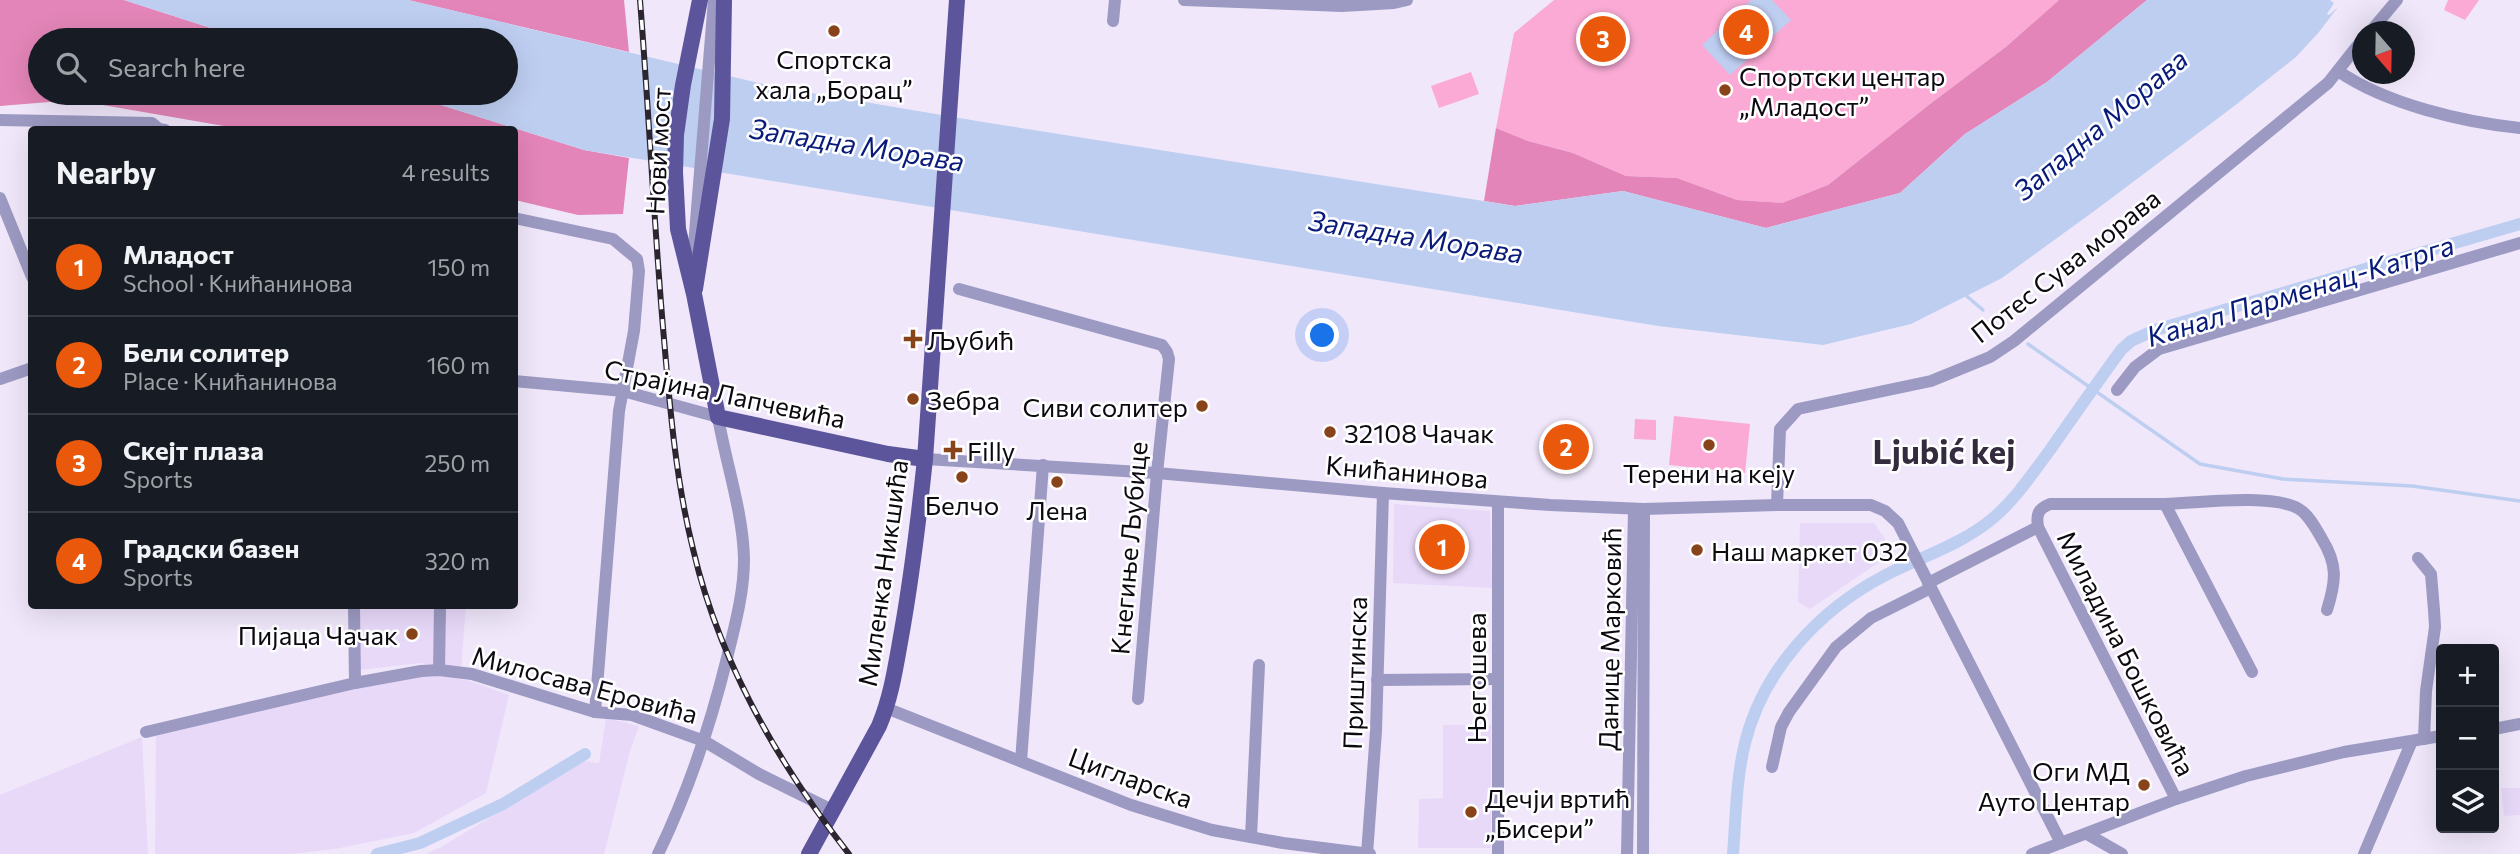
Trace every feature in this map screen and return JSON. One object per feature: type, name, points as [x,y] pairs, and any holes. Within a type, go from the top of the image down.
[{"type":"main road","name":"Нови мост","points":[[693,263],[678,229],[675,172],[676,135],[689,49],[700,0]]},
{"type":"main road","name":"Нови мост","points":[[693,263],[722,119],[724,0]]},
{"type":"main road","name":"Миленка Никшића","points":[[809,854],[879,726],[886,708],[906,607],[925,459],[957,0]]},
{"type":"main road","points":[[693,263],[694,294],[718,417]]},
{"type":"main road","name":"Страјина Лапчевића","points":[[718,417],[888,454],[925,459]]},
{"type":"street","points":[[693,263],[714,0]]},
{"type":"street","points":[[1113,21],[1115,0]]},
{"type":"street","points":[[1184,0],[1342,6],[1407,0]]},
{"type":"street","points":[[2379,21],[2396,0]]},
{"type":"street","name":"Потес Сува морава","points":[[1777,505],[1780,429],[1798,409],[1931,381],[1990,357],[2014,341],[2328,83],[2352,53]]},
{"type":"street","points":[[2338,71],[2359,86],[2427,109],[2478,124],[2520,128]]},
{"type":"street","points":[[0,120],[152,123],[156,126]]},
{"type":"street","points":[[0,198],[28,267]]},
{"type":"street","points":[[518,219],[613,239],[637,260],[639,271],[634,331],[619,411],[595,712]]},
{"type":"street","points":[[2118,390],[2135,367],[2159,349],[2520,243]]},
{"type":"street","name":"Кнегиње Љубице","points":[[959,289],[1163,345],[1167,352],[1169,359],[1138,699]]},
{"type":"street","points":[[0,379],[28,369]]},
{"type":"street","name":"Страјина Лапчевића","points":[[518,381],[623,391],[718,417]]},
{"type":"street","points":[[658,854],[690,785],[719,692],[741,600],[744,557],[740,523],[718,417]]},
{"type":"street","name":"Книћанинова","points":[[925,459],[1157,473],[1498,502],[1639,509],[1871,505],[1885,511],[1898,523],[1930,585]]},
{"type":"street","points":[[1021,761],[1043,465]]},
{"type":"street","name":"Приштинска","points":[[1369,854],[1376,732],[1383,493]]},
{"type":"street","points":[[1772,767],[1781,727],[1789,712],[1836,647],[1871,618],[2038,527],[2036,517],[2039,511],[2050,504],[2161,504],[2253,500],[2285,503],[2300,509],[2310,519],[2334,564],[2334,587],[2328,610]]},
{"type":"street","name":"Његошева","points":[[1497,854],[1498,502]]},
{"type":"street","points":[[2161,504],[2252,672]]},
{"type":"street","name":"Данице Марковић","points":[[1627,854],[1639,509]]},
{"type":"street","name":"Данице Марковић","points":[[1639,509],[1643,854]]},
{"type":"street","name":"Миладина Бошковића","points":[[2038,527],[2176,799]]},
{"type":"street","points":[[2364,854],[2418,740],[2435,626],[2431,573],[2418,558]]},
{"type":"street","points":[[1930,585],[2061,844]]},
{"type":"street","points":[[354,609],[355,683]]},
{"type":"street","points":[[439,670],[440,609]]},
{"type":"street","points":[[1251,837],[1259,666]]},
{"type":"street","name":"Милосава Еровића","points":[[146,732],[355,683],[439,670],[472,674],[595,712],[632,715],[704,741],[759,774],[832,810]]},
{"type":"street","points":[[1377,680],[1498,680]]},
{"type":"street","name":"Цигларска","points":[[886,708],[1131,805],[1212,830],[1369,854]]},
{"type":"street","points":[[2499,728],[2520,724]]},
{"type":"street","points":[[2032,854],[2176,799],[2283,766],[2344,752],[2436,737]]},
{"type":"street","points":[[2087,834],[2109,851],[2122,854]]},
{"type":"shaded area","points":[[0,0],[124,0],[211,28],[28,28],[28,104],[0,106]]},
{"type":"shaded area","points":[[408,0],[624,0],[629,52]]},
{"type":"shaded area","name":"Спортски центар „Младост”","points":[[1554,0],[2059,0],[2007,46],[1828,185],[1782,203],[1737,200],[1677,178],[1626,176],[1573,153],[1528,141],[1496,128],[1514,33]]},
{"type":"shaded area","points":[[2059,0],[2147,0],[2047,82],[1965,134],[1900,193],[1766,228],[1623,191],[1515,206],[1484,201],[1496,128],[1528,141],[1573,153],[1626,176],[1677,178],[1737,200],[1782,203],[1828,185],[2007,46]]},
{"type":"shaded area","points":[[2448,0],[2479,0],[2465,20],[2444,10]]},
{"type":"shaded area","points":[[1471,72],[1479,94],[1439,108],[1431,86]]},
{"type":"shaded area","points":[[103,105],[441,105],[508,126],[224,126]]},
{"type":"shaded area","points":[[518,129],[584,150],[629,158],[623,214],[578,215],[518,201]]},
{"type":"shaded area","name":"Терени на кеју","points":[[1674,416],[1750,424],[1745,473],[1669,465]]},
{"type":"shaded area","points":[[1635,419],[1656,420],[1656,440],[1634,439]]},
{"type":"shaded area","points":[[1394,504],[1490,511],[1492,588],[1393,583]]},
{"type":"shaded area","points":[[1800,523],[1874,523],[1894,552],[1810,609],[1798,602]]},
{"type":"shaded area","name":"Пијаца Чачак","points":[[360,609],[466,609],[461,668],[420,663],[360,670]]},
{"type":"shaded area","points":[[429,673],[470,681],[509,695],[486,793],[414,833],[335,849],[291,854],[155,854],[156,736],[352,688]]},
{"type":"shaded area","points":[[606,718],[639,726],[604,854],[426,854],[583,761],[599,763]]},
{"type":"shaded area","points":[[1443,725],[1491,725],[1491,848],[1418,848],[1419,799],[1443,798]]},
{"type":"shaded area","points":[[142,737],[148,854],[0,854],[0,795]]},
{"type":"shaded area","points":[[2501,788],[2520,788],[2520,815],[2504,816]]},
{"type":"water","name":"Западна Морава","points":[[124,0],[408,0],[776,87],[983,122],[1515,206],[1623,191],[1766,228],[1900,193],[1965,134],[2047,82],[2147,0],[2330,0],[2334,3],[2327,14],[2329,15],[2338,7],[2296,57],[2233,107],[2002,278],[1911,324],[1823,345],[1658,326],[584,150],[518,129],[518,126],[508,126],[441,105],[518,105],[518,28],[211,28]]},
{"type":"water","points":[[1751,0],[1772,0],[1791,20],[1730,75],[1702,45]]},
{"type":"waterway","name":"Канал Парменац-Катрга","points":[[1733,854],[1738,784],[1753,716],[1765,691],[1797,645],[1837,606],[1860,590],[1967,536],[2000,512],[2030,477],[2121,350],[2131,341],[2155,330],[2520,224]]},
{"type":"waterway","points":[[1963,293],[1983,310]]},
{"type":"waterway","points":[[2028,344],[2200,464],[2283,479],[2412,486],[2520,501]]},
{"type":"waterway","name":"Канал Парменац-Катрга","points":[[377,854],[420,843],[503,804],[585,754]]},
{"type":"railway","points":[[640,0],[669,392],[678,471],[693,549],[718,631],[754,710],[799,785],[849,854]]},
{"type":"place","name":"Спортска хала „Борац”","points":[[834,31]]},
{"type":"place","name":"Градски базен","points":[[1746,32]]},
{"type":"place","name":"Скејт плаза","points":[[1603,39]]},
{"type":"place","name":"Спортски центар „Младост”","points":[[1725,90]]},
{"type":"place","name":"Љубић","points":[[913,339]]},
{"type":"place","name":"Зебра","points":[[913,399]]},
{"type":"place","name":"Сиви солитер","points":[[1202,406]]},
{"type":"place","name":"32108 Чачак","points":[[1330,432]]},
{"type":"place","name":"Терени на кеју","points":[[1709,445]]},
{"type":"place","name":"Бели солитер","points":[[1566,447]]},
{"type":"place","name":"Filly","points":[[953,450]]},
{"type":"place","name":"Белчо","points":[[962,477]]},
{"type":"place","name":"Лена","points":[[1057,482]]},
{"type":"place","name":"Младост","points":[[1442,547]]},
{"type":"place","name":"Наш маркет 032","points":[[1697,550]]},
{"type":"place","name":"Пијаца Чачак","points":[[412,634]]},
{"type":"place","name":"Оги МД Ауто Центар","points":[[2144,785]]},
{"type":"place","name":"Дечји вртић „Бисери”","points":[[1471,812]]},
{"type":"district","name":"Ljubić kej","points":[[1944,450]]}]
